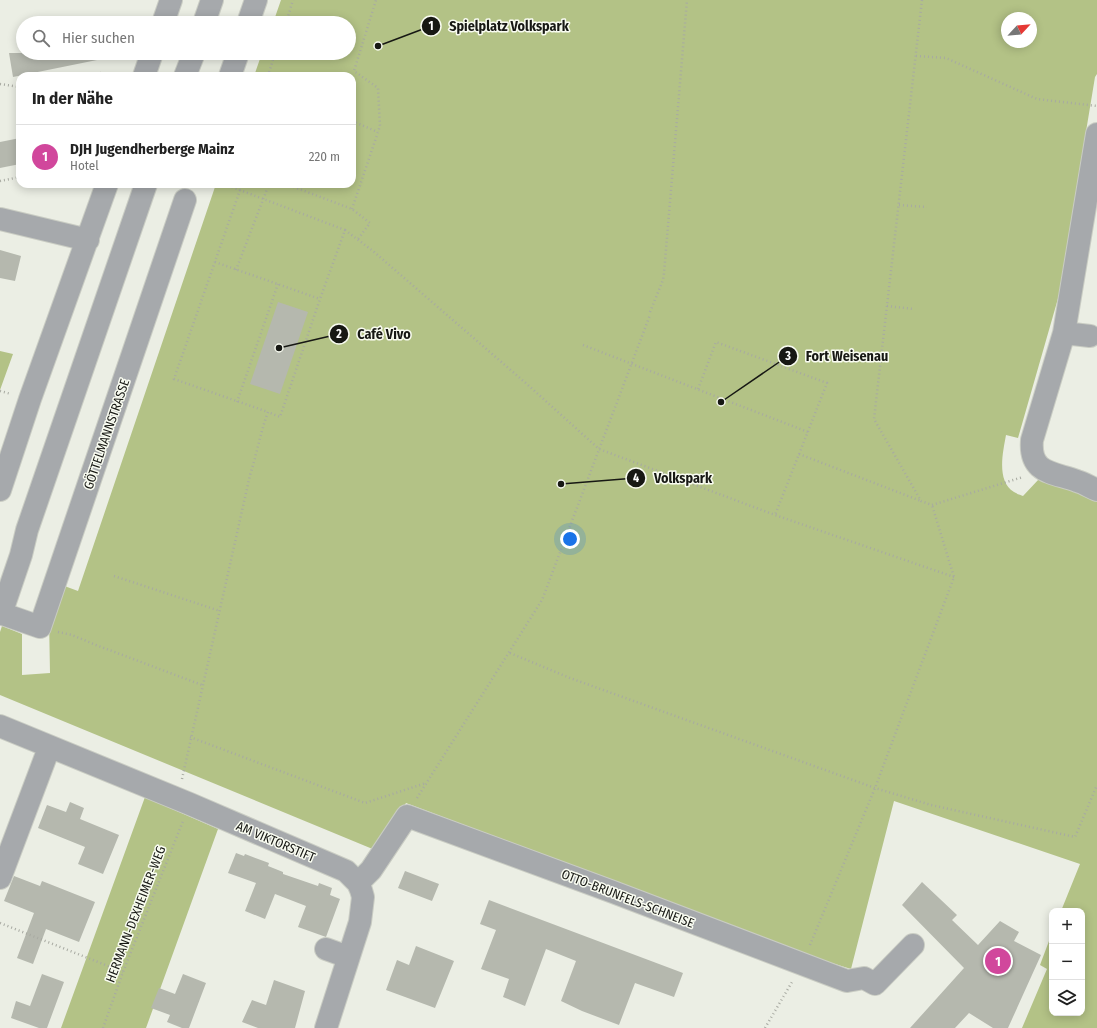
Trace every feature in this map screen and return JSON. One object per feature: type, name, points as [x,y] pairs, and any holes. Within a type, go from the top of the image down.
[{"type":"street","points":[[165,16],[171,0]]},
{"type":"street","points":[[206,16],[212,0]]},
{"type":"street","points":[[250,16],[256,0]]},
{"type":"street","points":[[145,72],[150,60]]},
{"type":"street","points":[[187,72],[191,60]]},
{"type":"street","points":[[231,72],[236,60]]},
{"type":"street","points":[[1097,134],[1093,186],[1064,333],[1032,440],[1031,450],[1035,461],[1043,470],[1077,481],[1097,490]]},
{"type":"street","points":[[0,490],[30,400],[106,188]]},
{"type":"street","points":[[40,627],[0,613],[22,555],[27,530],[145,188]]},
{"type":"street","name":"GÖTTELMANNSTRASSE","points":[[40,627],[185,200]]},
{"type":"street","points":[[0,219],[88,240]]},
{"type":"street","points":[[1064,333],[1090,336]]},
{"type":"street","name":"AM VIKTORSTIFT","points":[[0,726],[49,748],[190,804],[346,871],[358,883]]},
{"type":"street","points":[[0,878],[49,748]]},
{"type":"street","points":[[326,1028],[360,922],[363,897],[358,883],[371,870],[407,816]]},
{"type":"street","name":"OTTO-BRUNFELS-SCHNEISE","points":[[407,816],[847,981],[864,978],[875,984],[913,945]]},
{"type":"street","points":[[326,949],[348,957]]},
{"type":"path","points":[[288,16],[294,0]]},
{"type":"path","points":[[355,72],[354,71],[376,0]]},
{"type":"path","points":[[407,816],[412,805],[510,653],[542,600],[663,280],[687,0]]},
{"type":"path","points":[[921,501],[874,419],[922,0]]},
{"type":"path","points":[[916,56],[946,58],[1037,99],[1097,106]]},
{"type":"path","points":[[269,72],[273,60]]},
{"type":"path","points":[[352,209],[380,126],[378,88],[356,72]]},
{"type":"path","points":[[0,84],[16,87]]},
{"type":"path","points":[[356,123],[378,132]]},
{"type":"path","points":[[0,181],[16,178]]},
{"type":"path","points":[[236,188],[345,230],[358,239],[528,385],[598,449],[775,515],[954,577]]},
{"type":"path","points":[[236,270],[267,188]]},
{"type":"path","points":[[297,188],[352,209],[370,223],[358,239]]},
{"type":"path","points":[[240,190],[174,379],[280,417],[345,230]]},
{"type":"path","points":[[899,205],[927,207]]},
{"type":"path","points":[[215,262],[320,299]]},
{"type":"path","points":[[237,402],[278,284]]},
{"type":"path","points":[[887,306],[914,309]]},
{"type":"path","points":[[698,390],[716,342],[827,383],[775,515]]},
{"type":"path","points":[[583,346],[808,432]]},
{"type":"path","points":[[0,391],[14,395]]},
{"type":"path","points":[[181,782],[250,475],[263,425],[268,412]]},
{"type":"path","points":[[799,454],[932,505],[1006,483],[1043,470]]},
{"type":"path","points":[[765,1028],[803,964],[875,788],[954,577],[932,505]]},
{"type":"path","points":[[114,576],[220,611]]},
{"type":"path","points":[[40,627],[72,635],[96,646],[202,685]]},
{"type":"path","points":[[510,653],[570,678],[875,788],[931,805],[1075,838],[1097,785]]},
{"type":"path","points":[[190,737],[365,803],[427,783]]},
{"type":"path","name":"HERMANN-DEXHEIMER-WEG","points":[[103,1028],[123,972],[185,816]]},
{"type":"path","points":[[0,923],[123,972]]},
{"type":"green space","points":[[281,0],[1097,0],[1097,74],[1095,77],[1059,295],[1018,438],[1006,435],[1002,466],[1005,481],[1008,487],[1014,492],[1023,496],[1039,479],[1049,479],[1097,499],[1097,1028],[1022,1028],[1047,969],[1040,965],[1049,941],[1049,1016],[1085,1016],[1085,908],[1062,908],[1080,864],[894,801],[851,969],[806,955],[406,803],[375,850],[0,695],[0,632],[2,626],[22,634],[22,675],[50,673],[49,617],[59,584],[78,591],[215,188],[356,188],[356,72],[255,72],[260,60],[356,60],[356,16],[275,16]]},
{"type":"green space","points":[[0,351],[13,354],[0,390]]},
{"type":"green space","points":[[145,797],[218,829],[146,1028],[61,1028]]},
{"type":"building","points":[[9,53],[16,53],[16,60],[97,60],[38,72],[16,72],[16,76],[13,77]]},
{"type":"building","points":[[16,139],[16,165],[0,168],[0,142]]},
{"type":"building","points":[[0,250],[21,256],[15,281],[0,278]]},
{"type":"building","points":[[278,302],[308,312],[280,394],[250,384]]},
{"type":"building","points":[[70,802],[84,808],[80,819],[119,835],[103,874],[78,864],[85,847],[38,828],[47,805],[66,812]]},
{"type":"building","points":[[236,853],[244,856],[245,854],[269,863],[268,866],[283,872],[283,874],[318,886],[319,883],[332,888],[330,895],[340,899],[326,937],[298,927],[306,906],[275,894],[265,919],[245,911],[256,883],[228,873]]},
{"type":"building","points":[[405,871],[439,884],[432,901],[398,888]]},
{"type":"building","points":[[14,876],[40,886],[42,881],[95,902],[79,942],[46,929],[33,964],[17,958],[34,913],[4,901]]},
{"type":"building","points":[[922,882],[957,915],[952,920],[978,945],[1000,921],[1019,932],[1014,941],[1041,955],[1008,1028],[993,1028],[969,1013],[955,1028],[910,1028],[964,968],[902,905]]},
{"type":"building","points":[[489,900],[683,973],[674,997],[635,983],[619,1025],[582,1011],[561,1001],[576,961],[546,949],[525,1006],[503,997],[509,979],[481,969],[496,930],[480,924]]},
{"type":"building","points":[[416,946],[454,961],[435,1008],[386,990],[397,960],[409,965]]},
{"type":"building","points":[[42,974],[64,982],[47,1028],[39,1028],[11,1018],[16,1001],[30,1006]]},
{"type":"building","points":[[183,974],[206,983],[189,1028],[182,1028],[167,1022],[170,1015],[151,1008],[159,988],[175,994]]},
{"type":"building","points":[[274,980],[305,991],[295,1028],[258,1028],[242,1022],[252,1000],[266,1005]]},
{"type":"place","name":"Spielplatz Volkspark","points":[[378,46]]},
{"type":"place","name":"Café Vivo","points":[[279,348]]},
{"type":"place","name":"Fort Weisenau","points":[[721,402]]},
{"type":"place","name":"Volkspark","points":[[561,484]]},
{"type":"place","name":"DJH Jugendherberge Mainz","points":[[998,961]]}]
